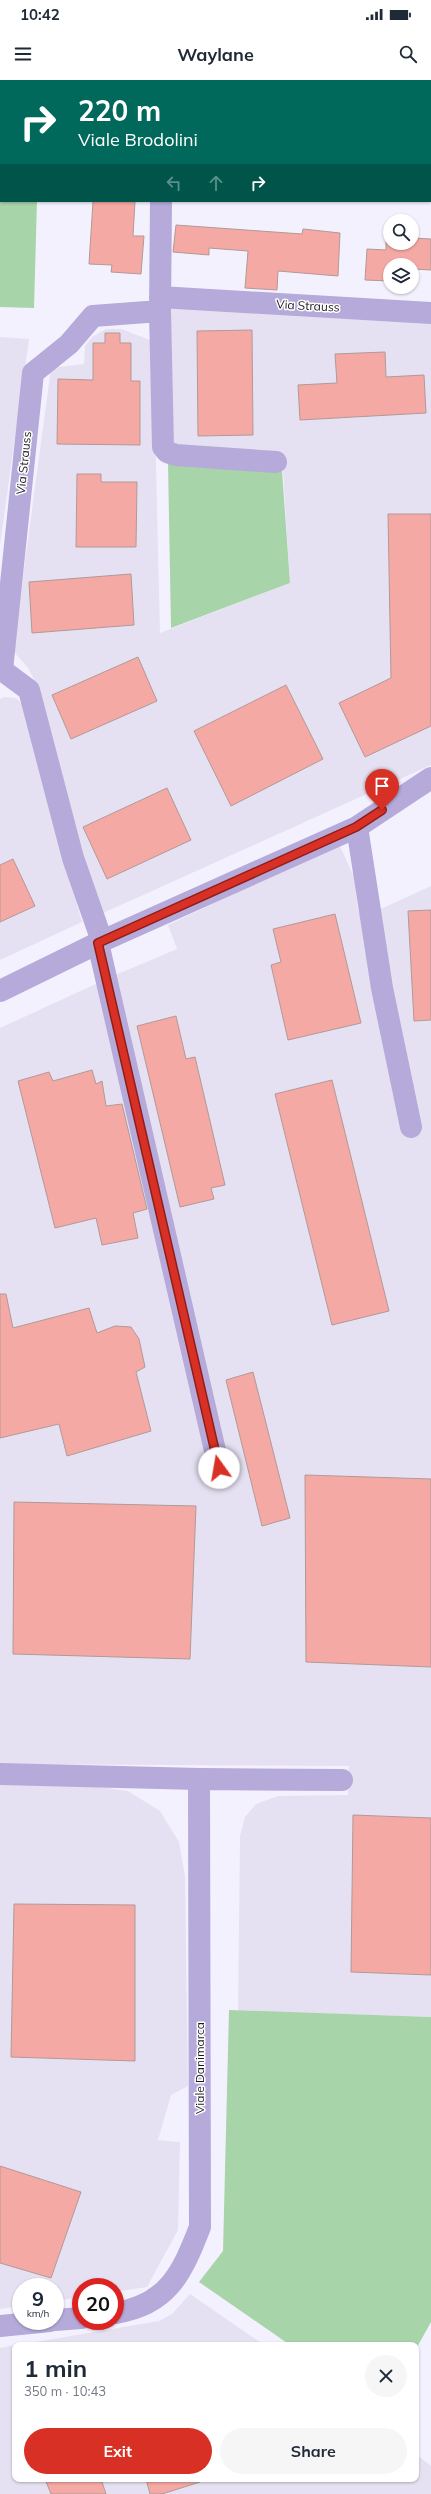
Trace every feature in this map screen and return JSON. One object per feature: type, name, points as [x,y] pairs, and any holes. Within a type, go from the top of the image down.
[{"type":"street","points":[[161,202],[160,304],[163,446],[167,452],[176,455],[276,462]]},
{"type":"street","name":"Via Strauss","points":[[16,687],[2,670],[33,373],[69,344],[93,316],[160,304],[431,313]]},
{"type":"street","points":[[16,687],[100,942],[219,1468]]},
{"type":"street","points":[[0,991],[100,942],[356,827],[431,778]]},
{"type":"street","points":[[396,801],[431,791]]},
{"type":"street","points":[[356,827],[382,988],[411,1127]]},
{"type":"street","points":[[0,1774],[199,1779],[342,1780]]},
{"type":"street","name":"Viale Danimarca","points":[[124,2311],[152,2302],[180,2275],[200,2227],[199,1779]]},
{"type":"street","points":[[0,2326],[12,2325]]},
{"type":"shaded area","points":[[167,306],[431,318],[431,765],[101,914],[86,868],[40,691],[28,668],[13,651],[51,368],[84,364],[85,346],[92,337],[106,329],[121,329],[153,341],[160,633],[290,583],[282,455],[177,447],[170,440]]},
{"type":"shaded area","points":[[0,337],[29,339],[0,545]]},
{"type":"shaded area","points":[[4,697],[16,698],[22,704],[82,922],[0,960],[0,699]]},
{"type":"shaded area","points":[[339,844],[354,877],[358,911],[383,908],[431,886],[431,2017],[238,2011],[240,1836],[245,1817],[256,1804],[278,1796],[348,1795],[349,1766],[0,1764],[0,1028],[113,976],[177,949],[168,925]]},
{"type":"shaded area","points":[[0,1785],[94,1786],[128,1791],[160,1811],[179,1842],[185,1876],[188,2086],[171,2095],[158,2140],[180,2142],[178,2230],[147,2287],[124,2291],[124,2278],[72,2278],[72,2298],[64,2300],[64,2278],[12,2278],[12,2307],[0,2309]]},
{"type":"shaded area","points":[[190,2294],[260,2342],[36,2342],[106,2330],[124,2330],[124,2327],[159,2321],[172,2314]]},
{"type":"shaded area","points":[[12,2346],[12,2482],[419,2482],[419,2456],[431,2466],[431,2494],[0,2494],[0,2348]]},
{"type":"green space","points":[[0,202],[37,202],[34,308],[0,307]]},
{"type":"green space","points":[[168,462],[282,471],[290,583],[171,628]]},
{"type":"green space","points":[[229,2010],[431,2017],[431,2322],[419,2344],[419,2342],[286,2342],[199,2282],[223,2251]]},
{"type":"building","points":[[93,202],[135,202],[133,236],[144,236],[141,274],[111,272],[112,265],[89,264]]},
{"type":"building","points":[[176,225],[302,234],[303,229],[340,233],[338,276],[278,271],[277,290],[245,288],[248,251],[209,248],[209,255],[173,252]]},
{"type":"building","points":[[419,238],[431,239],[431,270],[419,269],[419,258],[383,258],[383,281],[365,280],[367,249],[419,250]]},
{"type":"building","points":[[252,330],[253,435],[198,436],[197,331]]},
{"type":"building","points":[[105,333],[120,333],[120,343],[131,343],[131,381],[140,381],[140,445],[57,444],[58,379],[93,380],[93,343],[105,343]]},
{"type":"building","points":[[385,352],[386,377],[424,375],[426,413],[300,420],[298,385],[337,383],[335,354]]},
{"type":"building","points":[[77,474],[101,474],[101,482],[137,482],[136,547],[76,547]]},
{"type":"building","points":[[388,514],[431,514],[431,726],[365,757],[339,703],[391,678]]},
{"type":"building","points":[[131,574],[134,625],[32,633],[29,582]]},
{"type":"building","points":[[138,657],[157,701],[71,739],[52,695]]},
{"type":"building","points":[[286,685],[323,759],[231,806],[194,731]]},
{"type":"building","points":[[167,788],[191,840],[107,879],[83,827]]},
{"type":"building","points":[[13,859],[35,906],[0,922],[0,865]]},
{"type":"building","points":[[431,910],[431,1020],[414,1021],[408,911]]},
{"type":"building","points":[[335,914],[361,1023],[288,1040],[271,965],[281,962],[273,929]]},
{"type":"building","points":[[176,1016],[186,1059],[195,1057],[225,1185],[211,1188],[214,1199],[180,1207],[137,1026]]},
{"type":"building","points":[[92,1070],[96,1084],[102,1081],[106,1106],[122,1104],[147,1209],[133,1213],[138,1238],[102,1245],[96,1218],[55,1228],[18,1081],[49,1072],[53,1081]]},
{"type":"building","points":[[332,1080],[389,1311],[332,1325],[275,1094]]},
{"type":"building","points":[[0,1294],[6,1294],[13,1328],[89,1308],[97,1333],[115,1326],[131,1327],[139,1339],[145,1367],[136,1372],[151,1431],[67,1456],[59,1424],[0,1438]]},
{"type":"building","points":[[253,1372],[290,1518],[262,1526],[226,1380]]},
{"type":"building","points":[[305,1475],[431,1479],[431,1667],[306,1662]]},
{"type":"building","points":[[14,1502],[196,1506],[190,1659],[13,1654]]},
{"type":"building","points":[[353,1815],[431,1818],[431,1975],[351,1972]]},
{"type":"building","points":[[14,1904],[135,1905],[135,2061],[11,2057]]},
{"type":"building","points":[[0,2166],[81,2192],[51,2278],[0,2263]]},
{"type":"building","points":[[46,2482],[102,2482],[106,2494],[51,2494]]},
{"type":"building","points":[[147,2482],[200,2482],[162,2494],[150,2494]]},
{"type":"route","points":[[219,1468],[98,943],[356,827],[382,810]]}]
